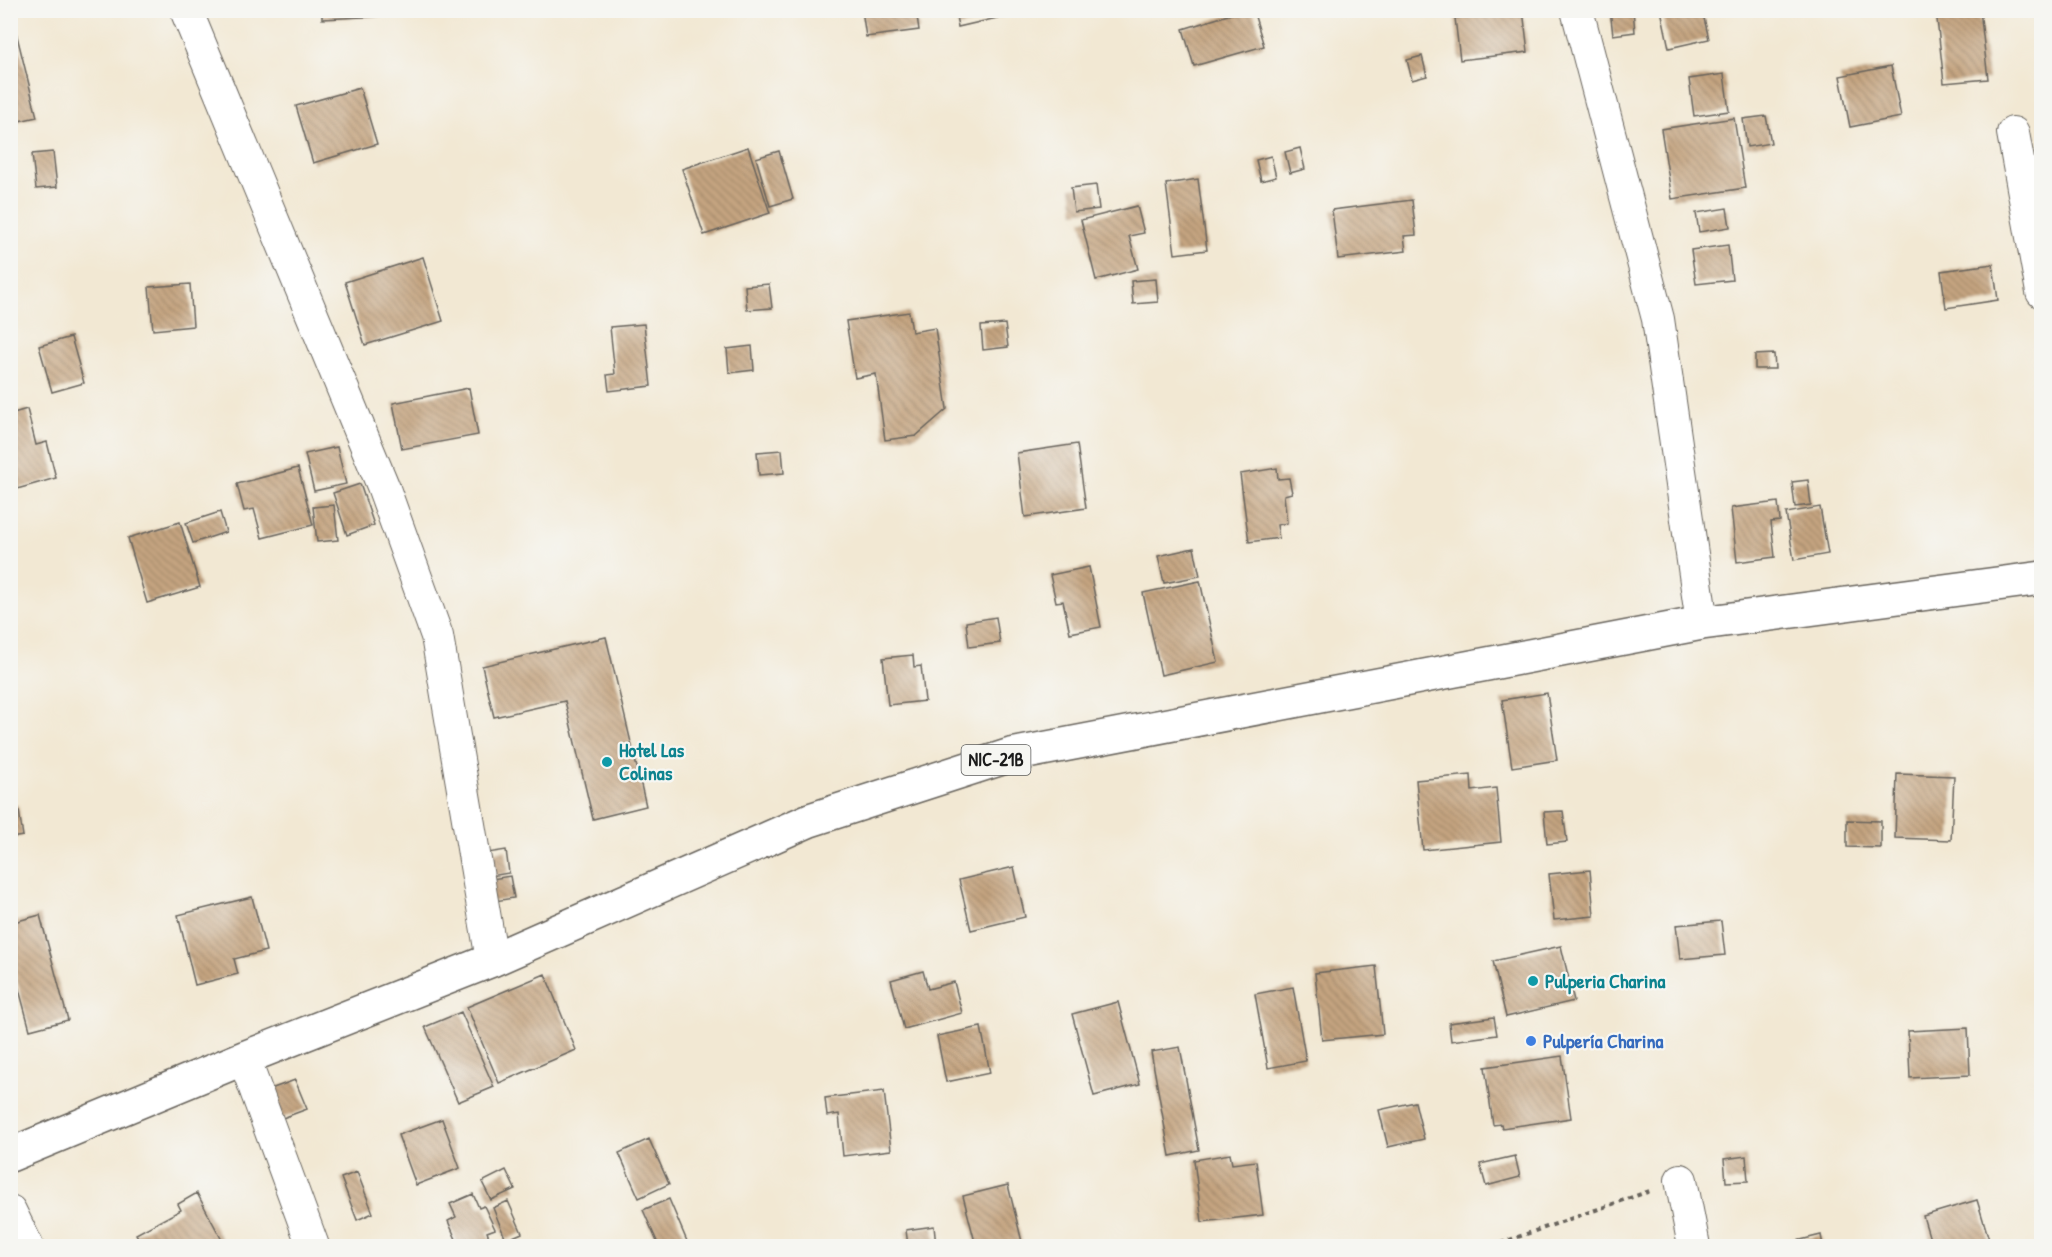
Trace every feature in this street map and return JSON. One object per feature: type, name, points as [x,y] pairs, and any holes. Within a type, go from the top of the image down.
[{"type":"highway","name":"NIC-21B","points":[[10,1155],[244,1058],[492,960],[810,820],[1011,755],[1702,623],[2042,578]]},
{"type":"street","points":[[186,10],[382,486],[437,636],[492,960]]},
{"type":"street","points":[[1577,10],[1658,319],[1702,623]]},
{"type":"street","points":[[2013,133],[2042,292]]},
{"type":"street","points":[[244,1058],[313,1246]]},
{"type":"street","points":[[1682,1180],[1694,1246]]},
{"type":"street","points":[[10,1211],[27,1246]]},
{"type":"path","points":[[1492,1246],[1682,1180]]},
{"type":"building","points":[[322,10],[404,10],[404,15],[322,19]]},
{"type":"building","points":[[862,10],[916,10],[919,30],[866,37]]},
{"type":"building","points":[[955,10],[1027,10],[1027,11],[958,27]]},
{"type":"building","points":[[1244,10],[1253,10],[1264,46],[1194,66],[1183,29]]},
{"type":"building","points":[[1523,10],[1528,52],[1460,60],[1455,18]]},
{"type":"building","points":[[1610,10],[1633,10],[1635,32],[1613,35]]},
{"type":"building","points":[[1661,10],[1702,10],[1709,39],[1669,48]]},
{"type":"building","points":[[1936,10],[1980,10],[1988,79],[1944,83]]},
{"type":"building","points":[[16,32],[37,117],[10,123],[10,33]]},
{"type":"building","points":[[1422,56],[1427,76],[1412,80],[1407,60]]},
{"type":"building","points":[[1891,66],[1901,117],[1850,127],[1840,76]]},
{"type":"building","points":[[1724,74],[1729,111],[1694,116],[1689,79]]},
{"type":"building","points":[[360,88],[377,144],[313,163],[296,106]]},
{"type":"building","points":[[1766,116],[1771,143],[1747,147],[1743,119]]},
{"type":"building","points":[[1734,118],[1745,188],[1672,199],[1661,129]]},
{"type":"building","points":[[748,147],[770,213],[704,235],[682,169]]},
{"type":"building","points":[[1300,148],[1305,169],[1290,173],[1285,152]]},
{"type":"building","points":[[779,151],[793,199],[770,206],[756,158]]},
{"type":"building","points":[[53,152],[57,187],[36,189],[32,154]]},
{"type":"building","points":[[1271,156],[1276,177],[1261,181],[1256,160]]},
{"type":"building","points":[[1198,179],[1207,250],[1175,254],[1166,184]]},
{"type":"building","points":[[1096,185],[1099,209],[1074,212],[1071,188]]},
{"type":"building","points":[[1412,200],[1416,235],[1404,236],[1406,251],[1338,259],[1332,210]]},
{"type":"building","points":[[1137,206],[1144,233],[1129,236],[1138,269],[1096,280],[1081,220]]},
{"type":"building","points":[[1727,208],[1730,227],[1699,232],[1696,213]]},
{"type":"building","points":[[1728,245],[1732,280],[1696,284],[1691,250]]},
{"type":"building","points":[[423,257],[443,321],[365,345],[345,282]]},
{"type":"building","points":[[1993,264],[1998,300],[1946,308],[1941,271]]},
{"type":"building","points":[[1156,279],[1158,302],[1133,304],[1131,281]]},
{"type":"building","points":[[190,284],[193,326],[153,330],[149,287]]},
{"type":"building","points":[[769,284],[772,308],[747,310],[745,286]]},
{"type":"building","points":[[909,312],[912,332],[935,328],[947,409],[916,436],[885,440],[876,374],[855,378],[846,321]]},
{"type":"building","points":[[644,324],[651,386],[609,391],[607,375],[615,374],[610,327]]},
{"type":"building","points":[[1005,324],[1008,347],[983,350],[981,326]]},
{"type":"building","points":[[71,337],[84,383],[52,392],[39,346]]},
{"type":"building","points":[[752,346],[754,370],[729,373],[727,349]]},
{"type":"building","points":[[1774,354],[1775,369],[1755,369],[1755,355]]},
{"type":"building","points":[[469,388],[478,435],[402,449],[393,403]]},
{"type":"building","points":[[27,409],[36,445],[47,442],[56,478],[10,491],[10,414]]},
{"type":"building","points":[[1077,444],[1086,508],[1025,517],[1017,453]]},
{"type":"building","points":[[337,447],[346,484],[314,491],[305,454]]},
{"type":"building","points":[[782,450],[784,473],[759,475],[757,452]]},
{"type":"building","points":[[298,468],[313,525],[262,538],[254,509],[244,511],[237,484]]},
{"type":"building","points":[[1277,468],[1278,479],[1289,478],[1292,493],[1284,495],[1287,523],[1277,525],[1279,538],[1249,542],[1240,474]]},
{"type":"building","points":[[1808,480],[1811,505],[1795,507],[1792,482]]},
{"type":"building","points":[[360,484],[374,525],[347,535],[333,493]]},
{"type":"building","points":[[1778,502],[1780,521],[1771,522],[1775,557],[1737,562],[1731,508]]},
{"type":"building","points":[[334,505],[338,540],[317,542],[313,507]]},
{"type":"building","points":[[1820,507],[1828,554],[1794,560],[1786,513]]},
{"type":"building","points":[[220,512],[226,532],[193,543],[186,523]]},
{"type":"building","points":[[180,522],[200,587],[147,603],[128,538]]},
{"type":"building","points":[[1194,548],[1200,576],[1164,583],[1158,556]]},
{"type":"building","points":[[1089,567],[1101,627],[1070,633],[1063,601],[1056,602],[1050,575]]},
{"type":"building","points":[[1200,581],[1218,662],[1161,675],[1143,593]]},
{"type":"building","points":[[996,617],[1000,643],[969,647],[966,622]]},
{"type":"building","name":"Hotel Las Colinas","points":[[606,637],[646,806],[593,819],[565,701],[494,717],[482,666]]},
{"type":"building","points":[[913,655],[914,667],[921,666],[925,701],[888,705],[883,658]]},
{"type":"building","points":[[1547,693],[1557,760],[1512,767],[1502,700]]},
{"type":"building","points":[[1897,774],[1954,776],[1951,840],[1895,838]]},
{"type":"building","points":[[1471,775],[1472,791],[1496,788],[1501,842],[1423,850],[1416,780]]},
{"type":"building","points":[[18,805],[23,836],[10,838],[10,807]]},
{"type":"building","points":[[1563,811],[1567,842],[1547,844],[1544,812]]},
{"type":"building","points":[[1847,820],[1881,821],[1881,848],[1847,847]]},
{"type":"building","points":[[506,850],[509,873],[485,877],[481,854]]},
{"type":"building","points":[[1014,867],[1025,917],[971,930],[959,880]]},
{"type":"building","points":[[1590,870],[1594,916],[1554,920],[1549,874]]},
{"type":"building","points":[[510,876],[514,898],[489,902],[485,880]]},
{"type":"building","points":[[252,897],[266,951],[234,959],[238,974],[195,985],[178,915]]},
{"type":"building","points":[[40,915],[68,1020],[30,1030],[10,956],[10,923]]},
{"type":"building","points":[[1721,921],[1725,955],[1680,959],[1676,925]]},
{"type":"building","name":"Pulperia Charina","points":[[1561,946],[1574,1001],[1506,1017],[1493,961]]},
{"type":"building","points":[[1376,966],[1383,1034],[1322,1040],[1315,973]]},
{"type":"building","points":[[923,971],[928,989],[954,982],[962,1013],[904,1029],[891,980]]},
{"type":"building","points":[[545,974],[576,1050],[499,1083],[467,1007]]},
{"type":"building","points":[[1293,987],[1306,1061],[1268,1068],[1255,994]]},
{"type":"building","points":[[1118,1002],[1140,1084],[1094,1096],[1072,1014]]},
{"type":"building","points":[[461,1012],[494,1087],[458,1102],[425,1027]]},
{"type":"building","points":[[1494,1017],[1497,1035],[1451,1041],[1449,1023]]},
{"type":"building","points":[[981,1027],[990,1073],[946,1082],[937,1036]]},
{"type":"building","points":[[1968,1028],[1970,1075],[1910,1078],[1908,1031]]},
{"type":"building","points":[[1180,1047],[1199,1150],[1170,1156],[1151,1052]]},
{"type":"building","points":[[1562,1056],[1571,1118],[1502,1128],[1501,1124],[1493,1125],[1485,1067]]},
{"type":"building","points":[[295,1080],[307,1109],[280,1119],[268,1090]]},
{"type":"building","points":[[884,1091],[891,1150],[843,1156],[839,1114],[827,1116],[825,1098]]},
{"type":"building","points":[[1415,1102],[1424,1139],[1388,1147],[1379,1110]]},
{"type":"building","points":[[442,1119],[460,1168],[416,1185],[398,1135]]},
{"type":"building","points":[[649,1139],[669,1184],[639,1198],[619,1153]]},
{"type":"building","points":[[1230,1154],[1232,1164],[1256,1161],[1263,1215],[1202,1222],[1194,1160]]},
{"type":"building","points":[[1515,1156],[1520,1177],[1486,1186],[1480,1164]]},
{"type":"building","points":[[1746,1156],[1748,1181],[1726,1182],[1724,1159]]},
{"type":"building","points":[[506,1170],[515,1189],[491,1200],[482,1182]]},
{"type":"building","points":[[357,1172],[373,1213],[357,1220],[341,1178]]},
{"type":"building","points":[[1008,1185],[1023,1246],[976,1246],[963,1196]]},
{"type":"building","points":[[197,1193],[225,1246],[143,1246],[136,1234],[181,1210],[178,1204]]},
{"type":"building","points":[[473,1194],[479,1208],[484,1206],[495,1229],[487,1232],[492,1245],[459,1246],[448,1221],[456,1217],[450,1204]]},
{"type":"building","points":[[669,1199],[689,1246],[659,1246],[643,1210]]},
{"type":"building","points":[[1977,1200],[1991,1246],[1932,1246],[1923,1216]]},
{"type":"building","points":[[508,1201],[522,1233],[506,1240],[493,1208]]},
{"type":"building","points":[[934,1226],[936,1246],[908,1246],[906,1230]]},
{"type":"building","points":[[1821,1235],[1823,1246],[1776,1246]]},
{"type":"place","name":"Hotel Las Colinas","points":[[607,762]]},
{"type":"place","name":"Pulperia Charina","points":[[1533,981]]},
{"type":"place","name":"Pulpería Charina","points":[[1531,1041]]}]
